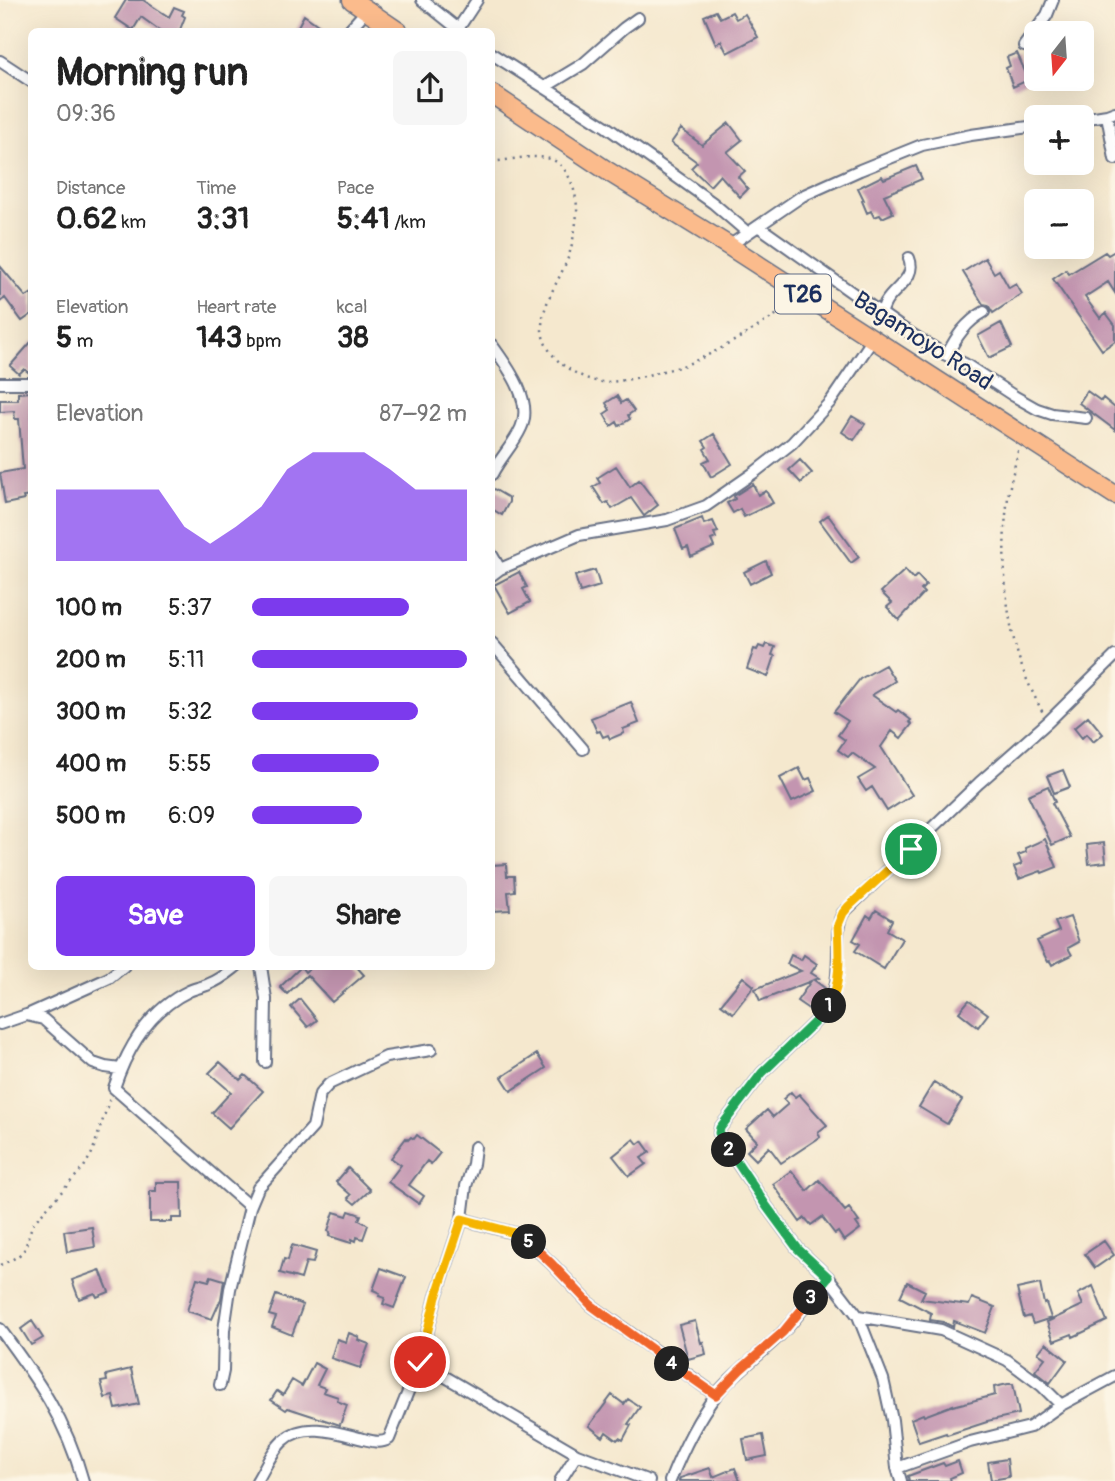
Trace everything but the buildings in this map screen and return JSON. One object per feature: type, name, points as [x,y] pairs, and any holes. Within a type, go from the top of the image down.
[{"type":"highway","points":[[359,5],[393,28]]},
{"type":"highway","name":"Bagamoyo Road","points":[[495,95],[609,172],[729,246],[1115,495]]},
{"type":"street","points":[[422,0],[457,28]]},
{"type":"street","points":[[460,28],[477,0]]},
{"type":"street","points":[[1042,21],[1053,0]]},
{"type":"street","points":[[349,28],[359,5]]},
{"type":"street","points":[[545,88],[583,64],[638,18]]},
{"type":"street","points":[[495,56],[605,126],[713,203],[902,328],[965,364],[1014,397],[1037,409],[1062,416],[1086,418]]},
{"type":"street","points":[[0,61],[28,79]]},
{"type":"street","points":[[1111,113],[1115,159]]},
{"type":"street","points":[[729,246],[802,197],[922,145],[1024,128]]},
{"type":"street","points":[[881,313],[886,301],[910,272],[912,266],[909,258]]},
{"type":"street","points":[[947,355],[956,337],[969,321],[984,312]]},
{"type":"street","points":[[496,572],[579,535],[667,520],[706,506],[792,443],[831,401],[873,339]]},
{"type":"street","points":[[495,349],[512,373],[525,414],[521,428],[495,469]]},
{"type":"street","points":[[0,383],[28,383]]},
{"type":"street","points":[[495,646],[583,749]]},
{"type":"street","points":[[901,1481],[883,1379],[858,1316],[828,1277],[798,1249],[767,1207],[722,1140],[720,1128],[762,1073],[832,1003],[838,974],[838,925],[843,913],[1115,656]]},
{"type":"street","points":[[0,1024],[109,978],[119,970]]},
{"type":"street","points":[[232,970],[223,978],[188,991],[161,1009],[132,1045],[114,1088],[250,1207]]},
{"type":"street","points":[[261,970],[265,999],[265,1062]]},
{"type":"street","points":[[26,1015],[43,1019],[93,1063],[120,1069]]},
{"type":"street","points":[[220,1385],[223,1371],[223,1330],[230,1289],[250,1207],[262,1182],[313,1127],[320,1094],[329,1084],[386,1057],[431,1050]]},
{"type":"street","points":[[257,1481],[285,1438],[299,1432],[327,1430],[379,1442],[389,1439],[420,1362],[436,1297],[462,1219],[475,1147]]},
{"type":"street","points":[[462,1219],[522,1235],[591,1305],[716,1395]]},
{"type":"street","points":[[670,1481],[696,1426],[716,1395],[783,1332],[828,1277]]},
{"type":"street","points":[[858,1316],[941,1330],[1007,1360],[1042,1386],[1061,1405]]},
{"type":"street","points":[[0,1329],[38,1380],[61,1420],[83,1481]]},
{"type":"street","points":[[420,1362],[577,1454],[649,1481]]},
{"type":"street","points":[[897,1468],[970,1442],[1030,1427],[1061,1405],[1115,1376]]},
{"type":"street","points":[[560,1481],[577,1454]]},
{"type":"path","points":[[495,162],[524,158],[551,159],[562,166],[572,182],[577,211],[569,255],[547,305],[542,327],[543,338],[553,355],[586,378],[600,382],[631,379],[689,364],[745,335],[805,295]]},
{"type":"path","points":[[1022,434],[1008,497],[1004,551],[1007,595],[1016,647],[1029,686],[1048,722]]},
{"type":"path","points":[[0,1265],[25,1250],[34,1221],[84,1167],[92,1153],[114,1088]]},
{"type":"route","points":[[420,1362],[436,1297],[462,1219],[522,1235],[591,1305],[716,1395],[783,1332],[828,1277],[798,1249],[767,1207],[722,1140],[720,1128],[762,1073],[832,1003],[838,974],[838,925],[843,913],[911,849]]}]
